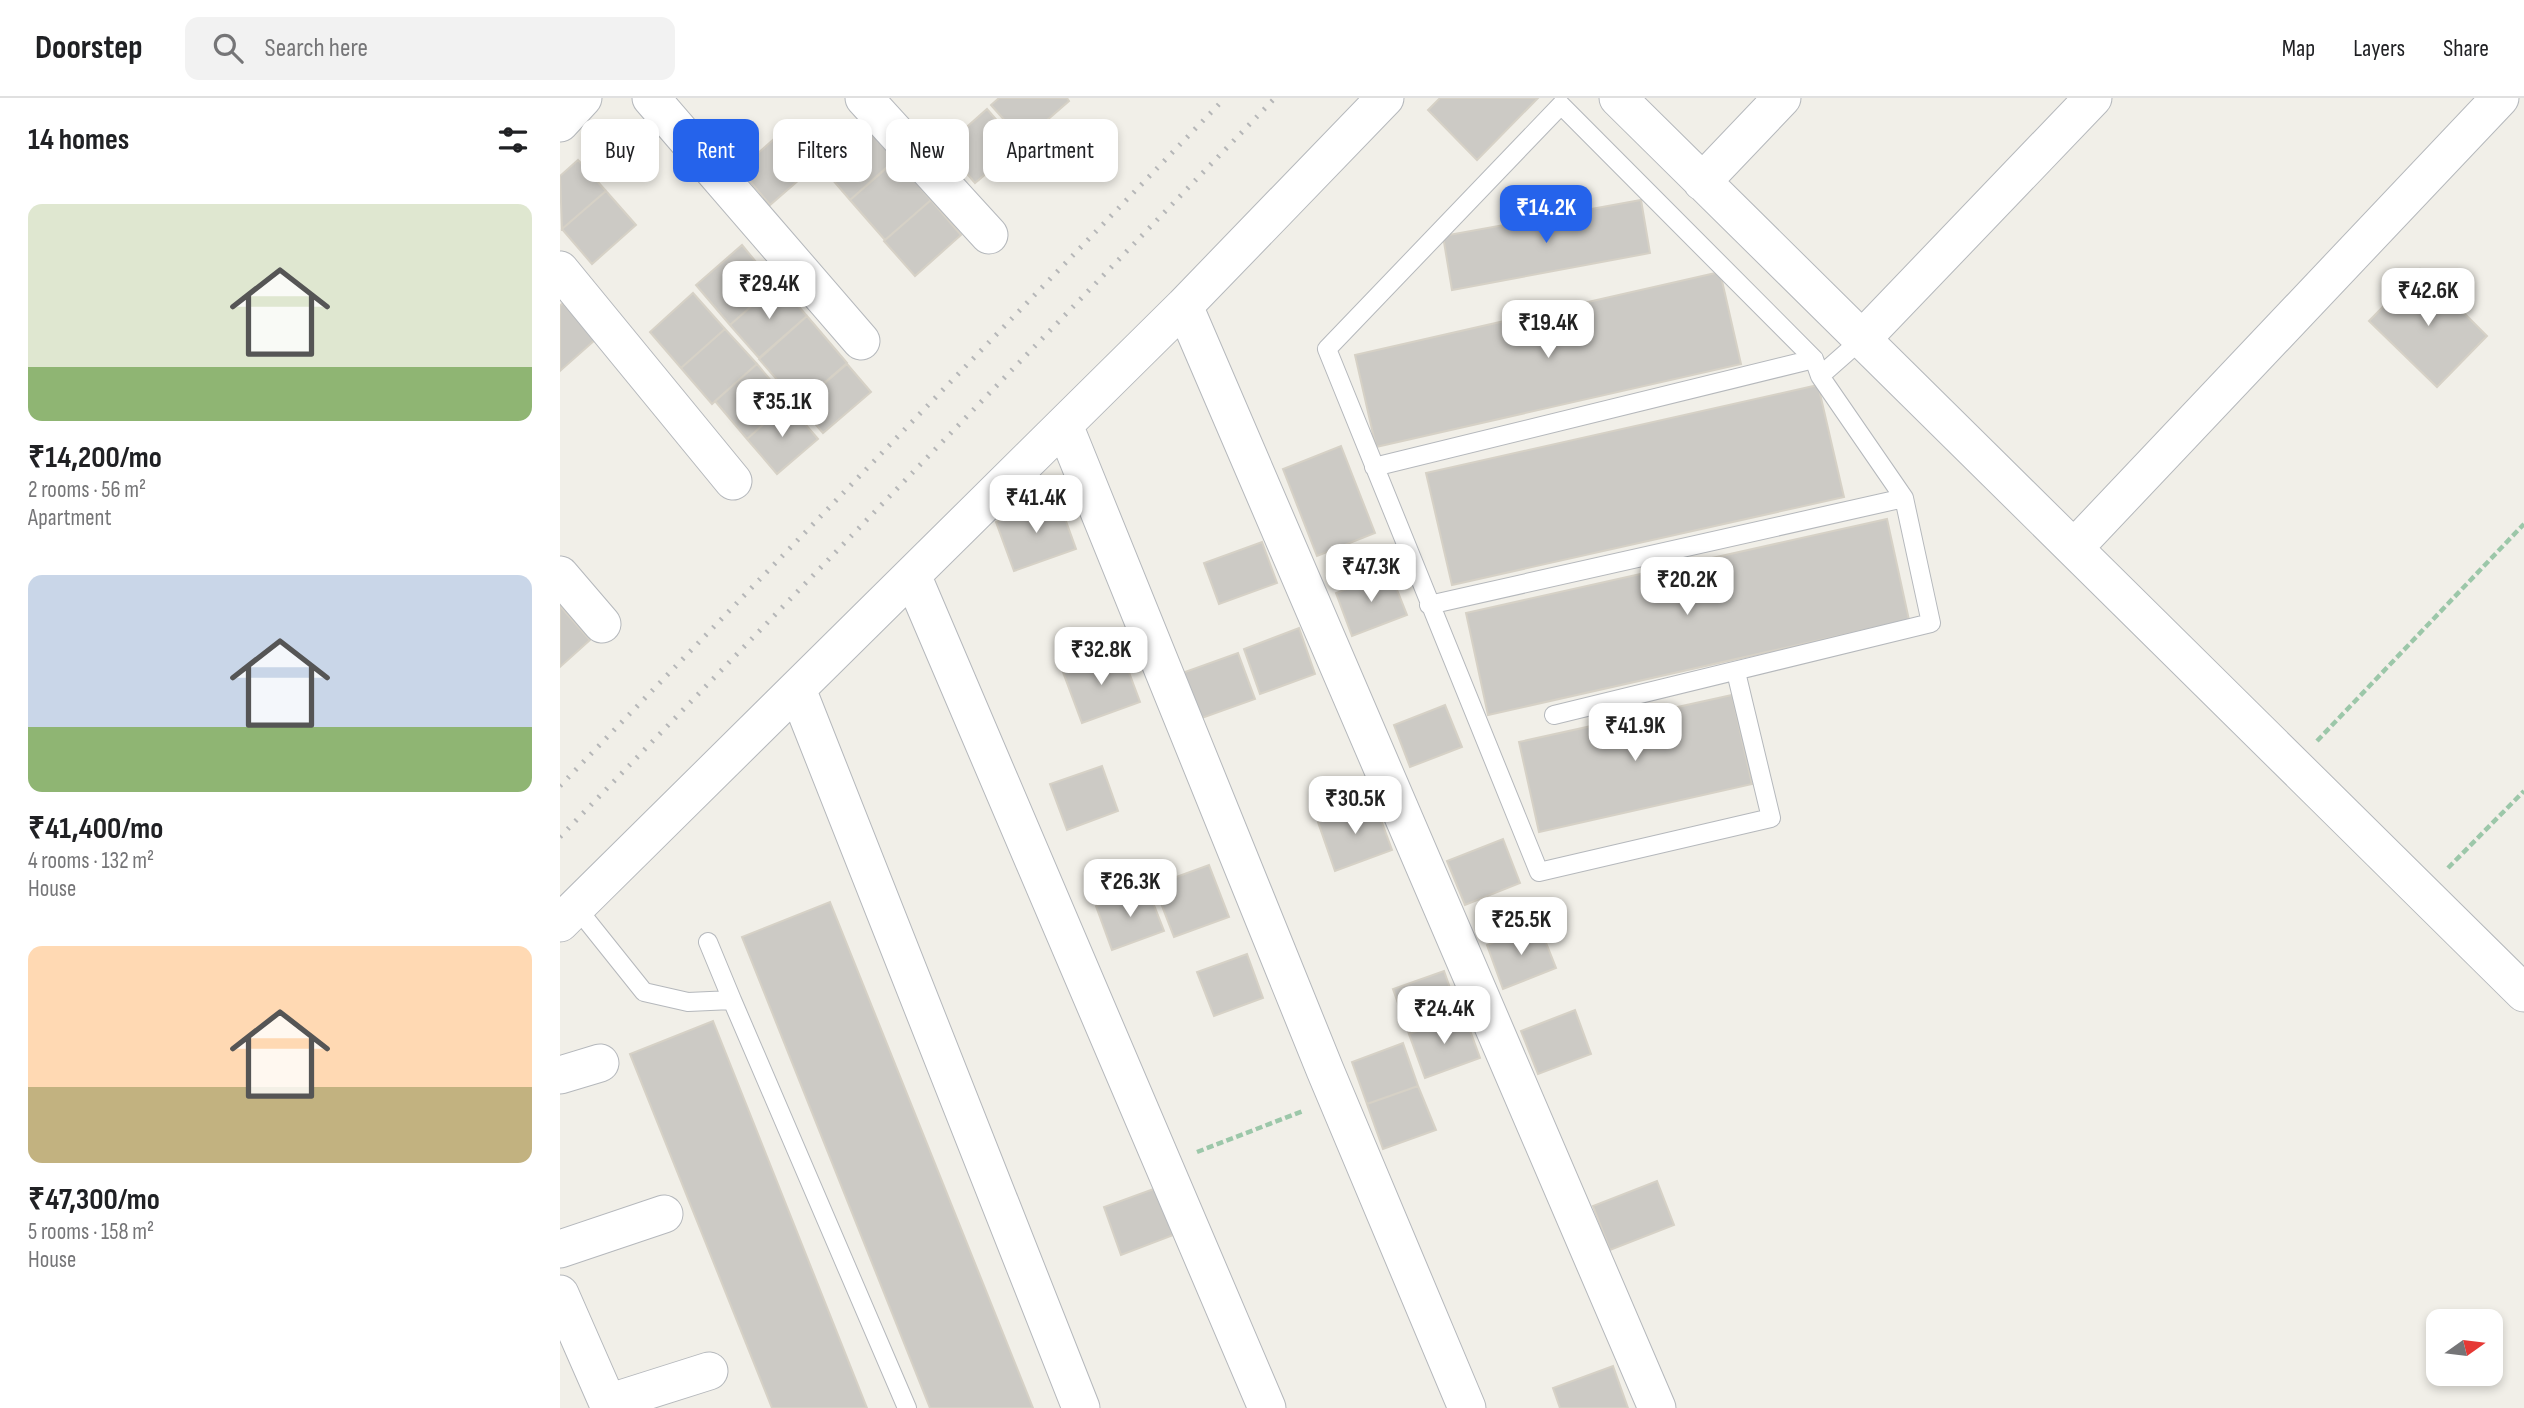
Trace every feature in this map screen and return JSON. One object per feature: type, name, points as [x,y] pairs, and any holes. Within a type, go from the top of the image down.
[{"type":"street","points":[[560,123],[583,98]]},
{"type":"street","points":[[651,98],[861,341]]},
{"type":"street","points":[[864,98],[989,235]]},
{"type":"street","points":[[568,915],[1184,306],[1385,98]]},
{"type":"street","points":[[1618,98],[2524,993]]},
{"type":"street","points":[[1702,181],[1782,98]]},
{"type":"street","points":[[1862,339],[2093,98]]},
{"type":"street","points":[[2074,548],[2500,98]]},
{"type":"street","points":[[560,270],[733,481]]},
{"type":"street","points":[[1184,306],[1657,1408]]},
{"type":"street","points":[[1064,425],[1336,1098],[1467,1408]]},
{"type":"street","points":[[560,575],[602,624]]},
{"type":"street","points":[[912,575],[1267,1408]]},
{"type":"street","points":[[797,689],[1081,1408]]},
{"type":"street","points":[[560,1075],[600,1063]]},
{"type":"street","points":[[560,1249],[664,1214]]},
{"type":"street","points":[[560,1294],[609,1406],[709,1371]]},
{"type":"lane","points":[[1554,715],[1931,624],[1904,498],[1817,367],[1561,105],[1327,349],[1539,872],[1771,818],[1736,672]]},
{"type":"lane","points":[[1374,467],[1817,367],[1862,339]]},
{"type":"lane","points":[[1429,605],[1904,498]]},
{"type":"lane","points":[[568,915],[644,992],[688,1002],[732,1000]]},
{"type":"lane","points":[[708,942],[907,1408]]},
{"type":"path","points":[[2293,766],[2524,524]]},
{"type":"path","points":[[2423,894],[2524,791]]},
{"type":"path","points":[[1163,1166],[1336,1098]]},
{"type":"building","points":[[999,98],[1067,98],[1069,101],[1048,119],[1003,119],[991,105]]},
{"type":"building","points":[[1440,98],[1538,98],[1477,160],[1428,110]]},
{"type":"building","points":[[987,109],[996,119],[983,119],[983,176],[975,183],[969,176],[969,125]]},
{"type":"building","points":[[872,130],[886,146],[886,169],[872,181]]},
{"type":"building","points":[[773,140],[773,182],[797,182],[770,205],[751,182],[759,182],[759,152]]},
{"type":"building","points":[[578,160],[581,163],[581,182],[598,182],[606,191],[562,229],[560,176]]},
{"type":"building","points":[[886,168],[886,182],[916,182],[931,200],[885,240],[850,200]]},
{"type":"building","points":[[835,182],[871,182],[850,200]]},
{"type":"building","points":[[606,191],[636,225],[592,264],[562,229]]},
{"type":"building","points":[[931,200],[961,235],[915,276],[884,241]]},
{"type":"building","points":[[1641,200],[1650,253],[1452,290],[1443,236]]},
{"type":"building","points":[[742,245],[775,285],[730,325],[696,285]]},
{"type":"building","points":[[2420,269],[2487,336],[2437,387],[2369,321]]},
{"type":"building","points":[[1720,272],[1741,364],[1376,447],[1355,355]]},
{"type":"building","points":[[778,283],[807,316],[759,358],[730,325]]},
{"type":"building","points":[[693,293],[725,329],[681,368],[650,332]]},
{"type":"building","points":[[563,303],[595,340],[560,371],[560,306]]},
{"type":"building","points":[[807,316],[847,363],[799,405],[759,359]]},
{"type":"building","points":[[725,329],[757,364],[712,404],[681,368]]},
{"type":"building","points":[[757,364],[789,402],[747,439],[715,401]]},
{"type":"building","points":[[847,364],[871,392],[823,433],[799,405]]},
{"type":"building","points":[[1818,385],[1844,497],[1452,585],[1426,473]]},
{"type":"building","points":[[787,403],[818,439],[777,474],[747,439]]},
{"type":"building","points":[[1341,446],[1375,533],[1317,556],[1283,469]]},
{"type":"building","points":[[1058,499],[1076,549],[1014,571],[996,522]]},
{"type":"building","points":[[1887,519],[1909,620],[1488,715],[1466,613]]},
{"type":"building","points":[[1262,542],[1277,583],[1219,604],[1204,563]]},
{"type":"building","points":[[1390,572],[1407,615],[1352,636],[1336,593]]},
{"type":"building","points":[[560,606],[590,640],[560,667]]},
{"type":"building","points":[[1299,628],[1315,674],[1260,694],[1244,649]]},
{"type":"building","points":[[1121,651],[1140,702],[1082,723],[1063,672]]},
{"type":"building","points":[[1238,653],[1255,699],[1199,719],[1182,673]]},
{"type":"building","points":[[1732,695],[1752,784],[1539,832],[1519,742]]},
{"type":"building","points":[[1445,705],[1462,747],[1410,767],[1394,725]]},
{"type":"building","points":[[1102,766],[1118,811],[1067,830],[1050,784]]},
{"type":"building","points":[[1374,801],[1392,850],[1335,871],[1318,822]]},
{"type":"building","points":[[1503,839],[1520,883],[1465,905],[1447,861]]},
{"type":"building","points":[[1209,865],[1229,917],[1174,937],[1154,885]]},
{"type":"building","points":[[1147,887],[1164,931],[1112,950],[1096,906]]},
{"type":"building","points":[[830,902],[1033,1408],[930,1408],[742,937]]},
{"type":"building","points":[[1539,925],[1556,968],[1503,989],[1487,945]]},
{"type":"building","points":[[1247,954],[1263,998],[1214,1016],[1197,972]]},
{"type":"building","points":[[1444,971],[1460,1016],[1409,1034],[1393,989]]},
{"type":"building","points":[[1575,1010],[1591,1054],[1538,1074],[1521,1031]]},
{"type":"building","points":[[1464,1014],[1480,1058],[1425,1078],[1409,1034]]},
{"type":"building","points":[[713,1021],[867,1408],[772,1408],[630,1054]]},
{"type":"building","points":[[1403,1043],[1418,1086],[1367,1104],[1352,1062]]},
{"type":"building","points":[[1418,1086],[1436,1130],[1383,1149],[1367,1104]]},
{"type":"building","points":[[1657,1181],[1674,1225],[1610,1250],[1593,1206]]},
{"type":"building","points":[[1159,1187],[1176,1234],[1121,1255],[1104,1207]]},
{"type":"building","points":[[1613,1366],[1628,1408],[1560,1408],[1553,1388]]},
{"type":"railway","points":[[560,786],[1225,98]]},
{"type":"railway","points":[[560,837],[1275,98]]}]
